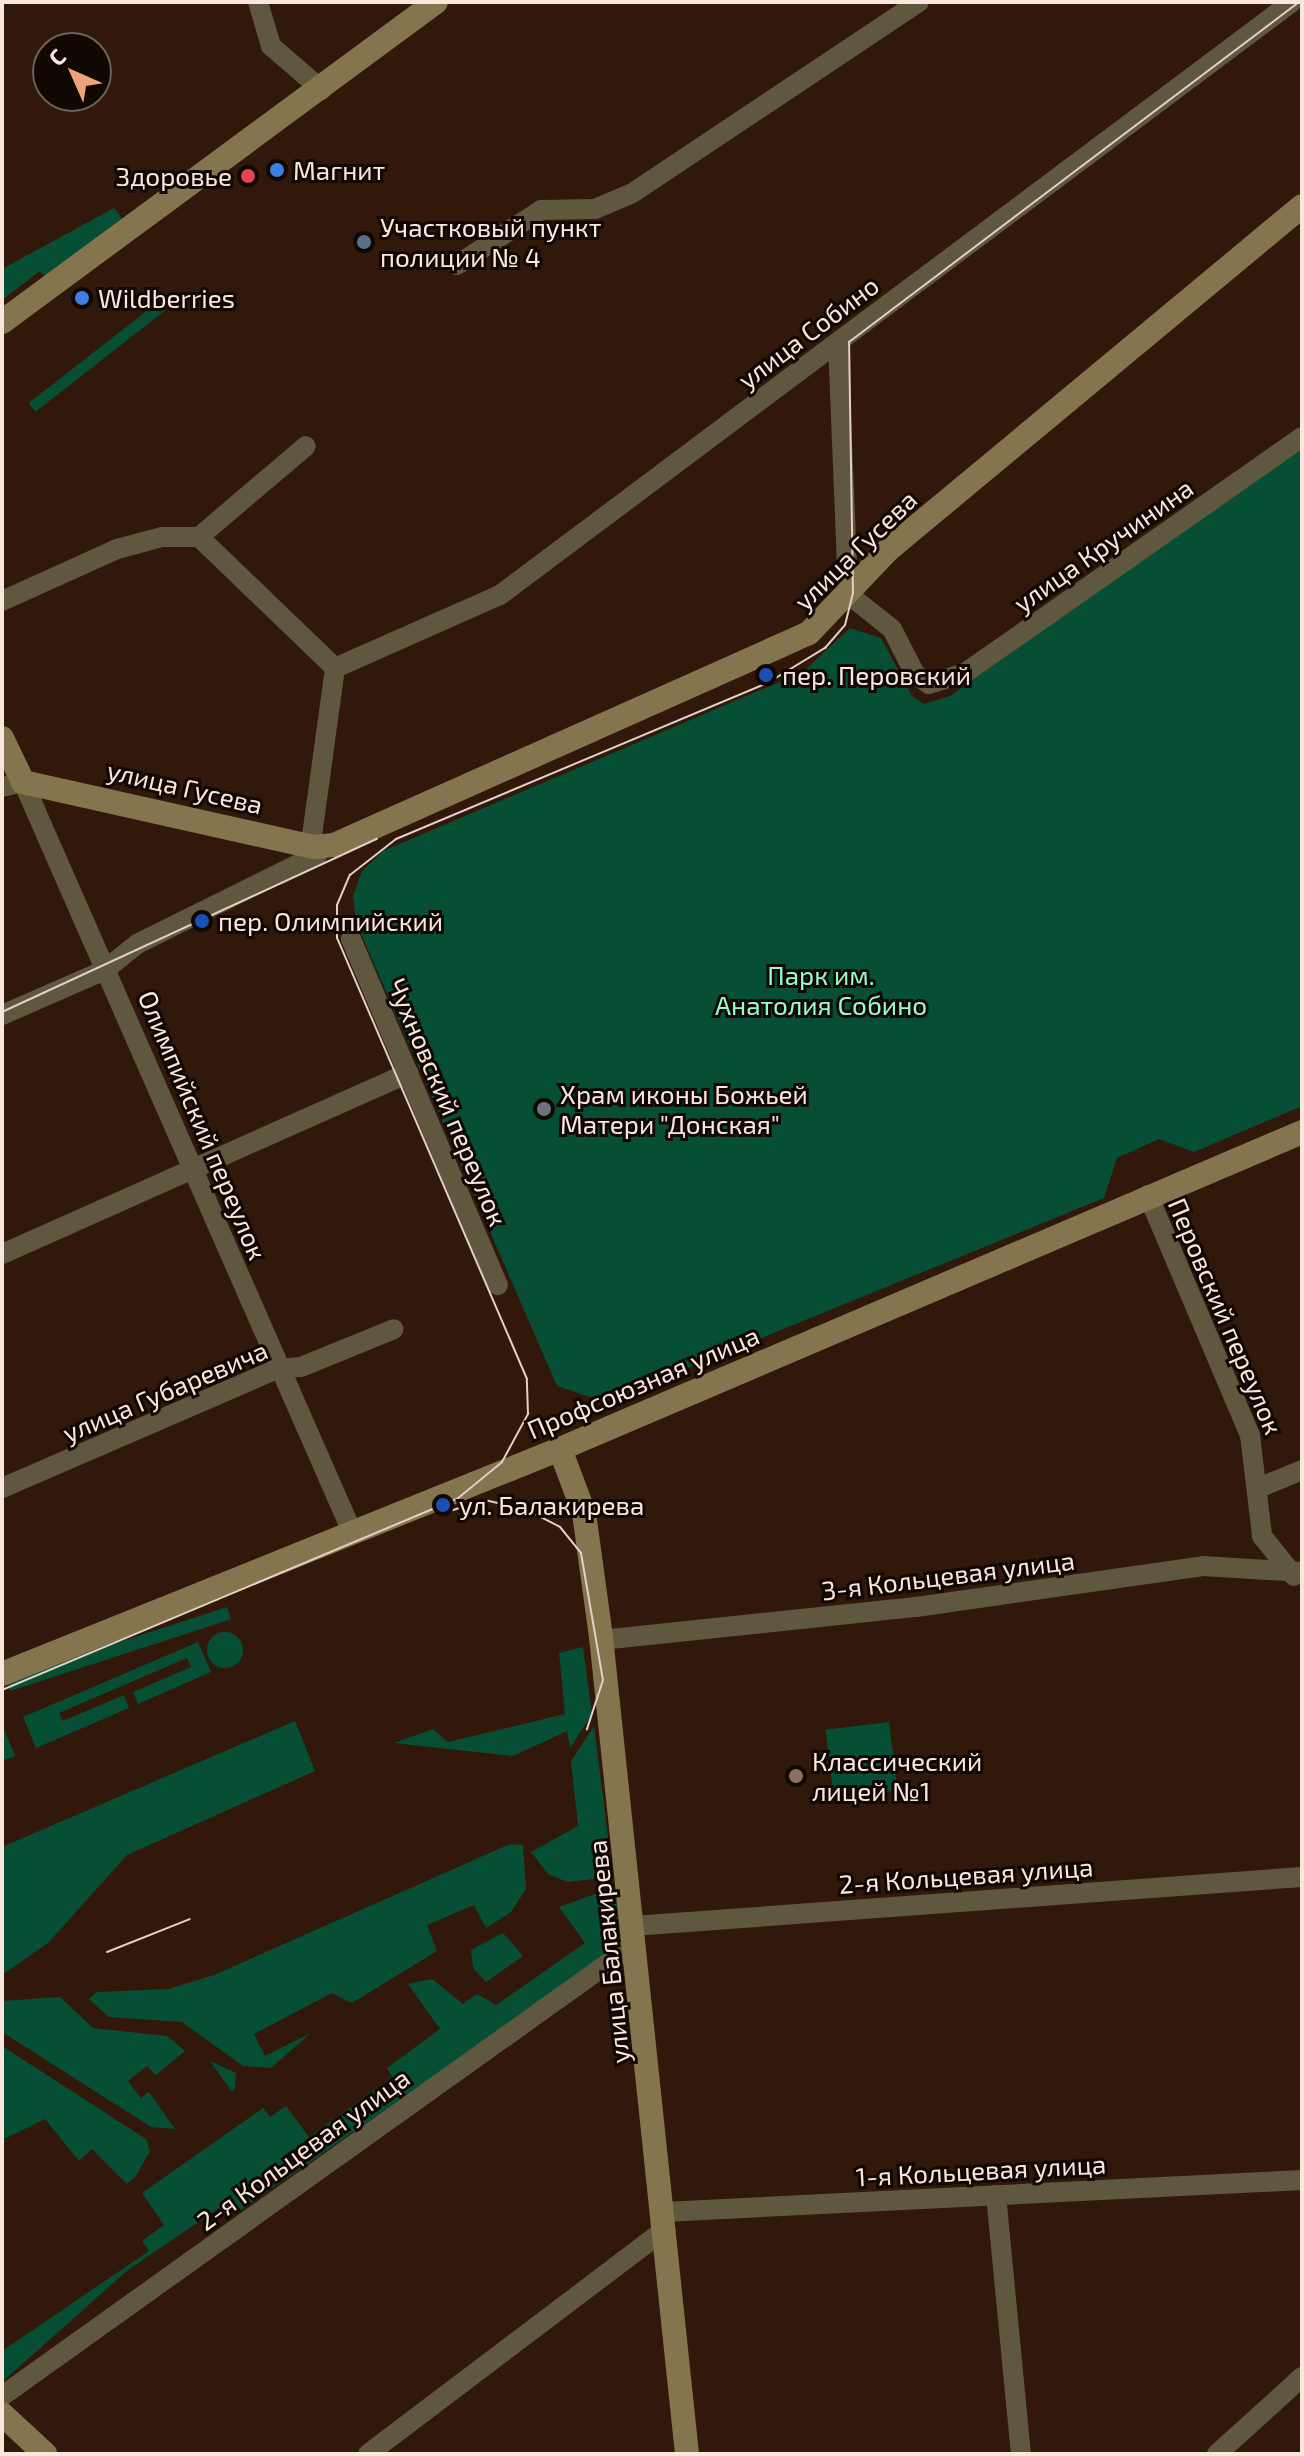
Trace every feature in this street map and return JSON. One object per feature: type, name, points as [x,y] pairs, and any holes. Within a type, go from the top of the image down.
[{"type":"street","points":[[258,2],[271,46],[322,90]]},
{"type":"street","points":[[2,322],[322,90],[436,2]]},
{"type":"street","points":[[457,265],[541,210],[595,209],[631,194],[919,2]]},
{"type":"street","name":"улица Собино","points":[[335,668],[500,595],[1292,2]]},
{"type":"street","name":"улица Гусева","points":[[2,1015],[105,970],[137,944],[319,850],[809,633],[888,550],[1302,206]]},
{"type":"street","points":[[838,342],[848,594]]},
{"type":"street","name":"улица Кручинина","points":[[848,594],[892,629],[915,674],[929,684],[965,673],[1302,437]]},
{"type":"street","points":[[2,601],[129,545],[199,537],[306,446]]},
{"type":"street","points":[[199,537],[335,668],[319,850]]},
{"type":"street","name":"Олимпийский переулок","points":[[2,738],[12,784],[105,970],[277,1369],[353,1534]]},
{"type":"street","name":"улица Гусева","points":[[12,784],[319,850]]},
{"type":"street","name":"Чухновский переулок","points":[[351,939],[498,1285]]},
{"type":"street","points":[[2,1254],[193,1172],[408,1073]]},
{"type":"street","name":"Профсоюзная улица","points":[[2,1674],[560,1449],[1148,1195],[1302,1132]]},
{"type":"street","name":"Перовский переулок","points":[[1148,1195],[1250,1435],[1261,1487],[1262,1536],[1298,1577]]},
{"type":"street","name":"улица Губаревича","points":[[2,1488],[277,1369],[301,1367],[394,1329]]},
{"type":"street","name":"улица Балакирева","points":[[560,1449],[584,1513],[601,1640],[687,2454]]},
{"type":"street","points":[[1261,1487],[1302,1470]]},
{"type":"street","name":"3-я Кольцевая улица","points":[[601,1640],[916,1607],[1203,1566],[1298,1577]]},
{"type":"street","name":"2-я Кольцевая улица","points":[[2,2396],[634,1935],[1302,1877]]},
{"type":"street","name":"1-я Кольцевая улица","points":[[664,2221],[996,2195],[1302,2180]]},
{"type":"street","points":[[996,2195],[1021,2454]]},
{"type":"street","points":[[368,2454],[664,2221]]},
{"type":"street","points":[[1217,2454],[1302,2377]]},
{"type":"street","points":[[2,2414],[45,2454]]},
{"type":"green space","points":[[114,208],[124,221],[47,279],[40,271],[2,300],[2,269]]},
{"type":"green space","points":[[158,302],[165,311],[36,412],[29,403]]},
{"type":"green space","name":"Парк им. Анатолия Собино","points":[[1302,446],[1302,1106],[1194,1152],[1159,1139],[1117,1158],[1104,1198],[605,1402],[557,1386],[356,922],[353,896],[362,871],[383,851],[803,672],[850,628],[881,638],[912,696],[924,704],[950,696]]},
{"type":"green space","points":[[227,1607],[231,1619],[10,1691],[6,1679]]},
{"type":"green space","points":[[225,1632],[238,1637],[243,1650],[238,1663],[225,1668],[212,1663],[207,1650],[212,1637]]},
{"type":"green space","points":[[198,1642],[211,1672],[138,1704],[133,1692],[191,1667],[187,1658],[59,1713],[63,1721],[124,1695],[129,1708],[36,1748],[23,1717]]},
{"type":"green space","points":[[583,1647],[592,1714],[570,1748],[567,1731],[513,1756],[394,1743],[433,1729],[448,1742],[565,1714],[559,1653]]},
{"type":"green space","points":[[295,1721],[315,1771],[127,1855],[48,1943],[2,1975],[2,1847]]},
{"type":"green space","points":[[889,1722],[897,1790],[834,1798],[825,1730]]},
{"type":"green space","points":[[2,1725],[15,1756],[2,1761]]},
{"type":"green space","points":[[594,1726],[613,1877],[567,1882],[548,1874],[531,1852],[578,1826],[571,1761]]},
{"type":"green space","points":[[510,1844],[523,1845],[526,1889],[511,1912],[486,1928],[474,1905],[427,1925],[437,1951],[352,2003],[332,1993],[254,2034],[265,2056],[311,2033],[271,2068],[243,2066],[182,2022],[109,2017],[89,1999],[97,1992],[168,1989],[214,1975]]},
{"type":"green space","points":[[615,1887],[620,1935],[611,1953],[231,2217],[219,2208],[128,2270],[2,2382],[2,2351],[149,2251],[142,2241],[164,2225],[142,2193],[263,2108],[270,2117],[286,2106],[309,2137],[392,2077],[387,2068],[440,2029],[408,1984],[432,1979],[463,2004],[477,1994],[496,2005],[585,1943],[559,1907]]},
{"type":"green space","points":[[503,1933],[523,1956],[486,1982],[473,1968],[471,1950]]},
{"type":"green space","points":[[60,1997],[93,2028],[167,2036],[185,2051],[156,2075],[147,2066],[128,2081],[141,2098],[149,2092],[175,2129],[151,2127],[2,2032],[2,2001]]},
{"type":"green space","points":[[2,2046],[146,2139],[150,2151],[136,2176],[127,2184],[92,2149],[79,2161],[45,2119],[2,2140]]},
{"type":"green space","points":[[210,2061],[236,2073],[232,2092]]},
{"type":"tram line","points":[[2,1690],[457,1499],[502,1462],[528,1414],[527,1379],[337,938],[337,905],[350,875],[396,839],[769,682],[825,648],[845,625],[853,593],[849,342],[1299,2]]},
{"type":"tram line","points":[[2,1012],[377,839]]},
{"type":"tram line","points":[[453,1510],[485,1500],[527,1510],[560,1527],[581,1553],[603,1680],[587,1729]]},
{"type":"tram line","points":[[107,1952],[190,1919]]},
{"type":"place","name":"Магнит","points":[[277,170]]},
{"type":"place","name":"Здоровье","points":[[248,176]]},
{"type":"place","name":"Участковый пункт полиции № 4","points":[[364,242]]},
{"type":"place","name":"Wildberries","points":[[82,298]]},
{"type":"place","name":"пер. Перовский","points":[[766,675]]},
{"type":"place","name":"пер. Олимпийский","points":[[202,921]]},
{"type":"place","name":"Храм иконы Божьей Матери \"Донская\"","points":[[544,1109]]},
{"type":"place","name":"ул. Балакирева","points":[[443,1505]]},
{"type":"place","name":"Классический лицей №1","points":[[796,1776]]}]
